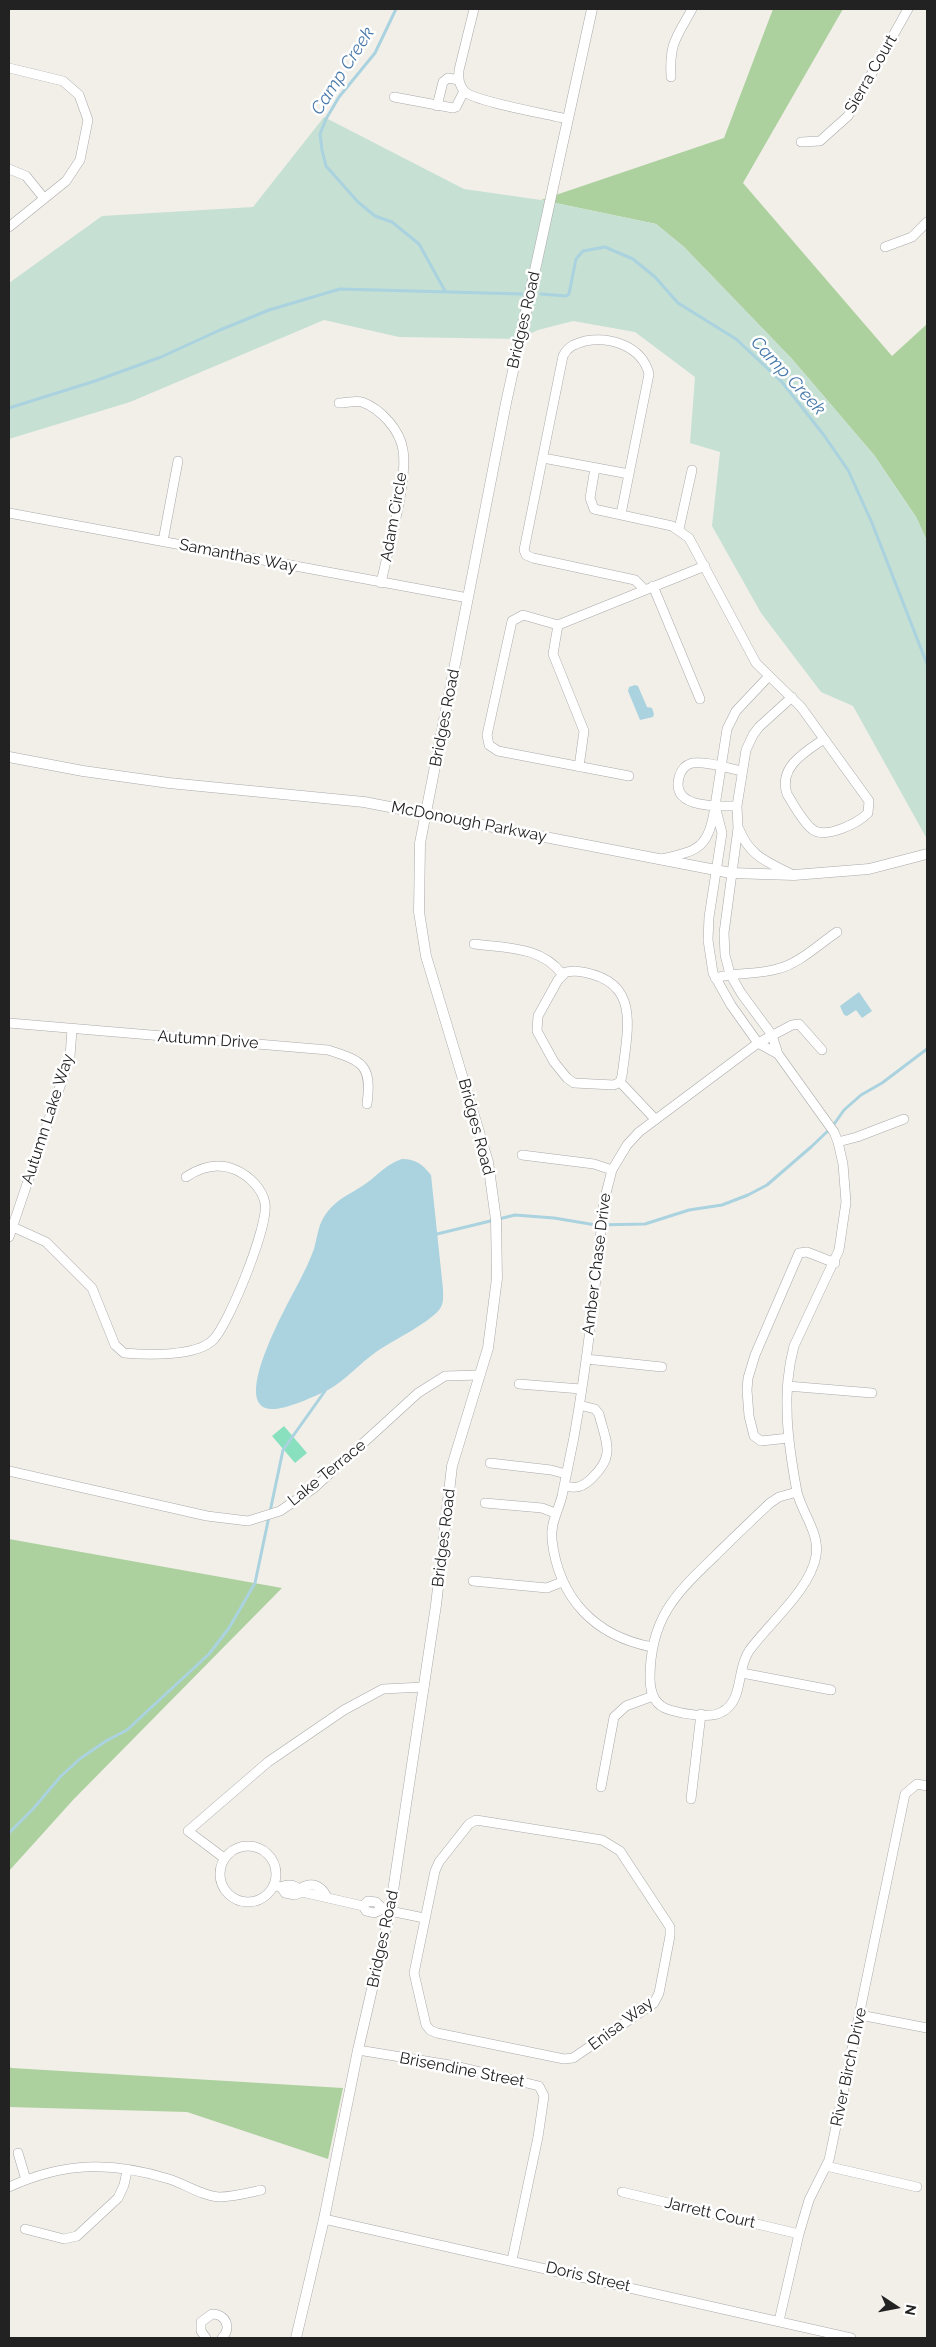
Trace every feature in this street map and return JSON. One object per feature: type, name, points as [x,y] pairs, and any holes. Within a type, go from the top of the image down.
[{"type":"street","points":[[474,9],[459,70],[459,80],[464,91],[480,99],[567,119]]},
{"type":"street","name":"Bridges Road","points":[[296,2338],[324,2219],[387,1910],[424,1687],[452,1466],[488,1348],[497,1278],[496,1220],[488,1162],[426,956],[419,912],[420,843],[506,403],[592,9]]},
{"type":"street","points":[[671,77],[670,56],[676,36],[692,9]]},
{"type":"street","name":"Sierra Court","points":[[801,142],[820,141],[848,116],[908,9]]},
{"type":"street","points":[[9,68],[63,82],[79,95],[88,120],[80,160],[66,181],[43,197],[9,227]]},
{"type":"street","points":[[437,106],[443,82],[448,78],[459,80]]},
{"type":"street","points":[[394,97],[453,108],[456,107],[464,91]]},
{"type":"street","points":[[9,169],[26,176],[43,197]]},
{"type":"street","points":[[885,247],[912,237],[927,222]]},
{"type":"street","points":[[621,514],[649,374],[644,364],[634,352],[621,344],[598,339],[576,343],[564,353],[524,548],[525,553],[532,558],[633,579],[649,587],[700,699]]},
{"type":"street","name":"Adam Circle","points":[[339,403],[361,402],[380,413],[395,429],[403,450],[403,478],[382,583]]},
{"type":"street","points":[[543,458],[629,474]]},
{"type":"street","points":[[163,542],[178,461]]},
{"type":"street","points":[[595,468],[590,495],[591,505],[596,510],[666,524],[679,529],[689,538],[754,659],[805,711],[868,798],[870,806],[867,815],[851,826],[844,829],[816,832],[810,828],[785,789],[793,762],[824,739]]},
{"type":"street","points":[[679,529],[692,470]]},
{"type":"street","name":"Samanthas Way","points":[[9,513],[468,598]]},
{"type":"street","points":[[630,776],[495,750],[489,745],[487,738],[512,621],[523,615],[558,625],[705,566]]},
{"type":"street","points":[[558,625],[554,657],[584,731],[579,767]]},
{"type":"street","points":[[659,859],[691,852],[702,846],[709,833],[716,806],[727,729],[733,716],[769,676]]},
{"type":"street","points":[[792,697],[753,736],[746,750],[737,806],[738,828],[724,933],[725,955],[730,974],[741,993],[772,1035],[778,1054],[822,1113],[838,1142],[843,1164],[846,1202],[841,1242],[835,1263],[794,1346],[787,1386],[789,1438],[797,1492],[802,1509],[815,1536],[817,1549],[814,1564],[802,1586],[748,1652],[730,1706],[721,1713],[701,1714],[663,1708],[652,1696],[650,1671],[652,1647],[663,1616],[679,1591],[770,1503],[779,1497],[797,1492]]},
{"type":"street","name":"McDonough Parkway","points":[[9,757],[83,771],[169,783],[364,802],[731,873],[794,876],[869,869],[927,854]]},
{"type":"street","points":[[737,806],[716,806],[683,799],[678,790],[678,780],[683,768],[691,764],[742,771]]},
{"type":"street","points":[[716,806],[722,833],[715,870],[708,930],[711,966],[715,978],[731,1005],[758,1042],[778,1054]]},
{"type":"street","points":[[738,828],[744,841],[753,853],[794,876]]},
{"type":"street","points":[[715,978],[730,974],[784,967],[837,932]]},
{"type":"street","points":[[474,944],[534,953],[553,963],[562,974]]},
{"type":"street","points":[[570,970],[595,974],[610,982],[622,994],[629,1020],[620,1082],[610,1085],[571,1081],[562,1074],[539,1036],[536,1025],[538,1016],[562,974],[570,970]]},
{"type":"street","name":"Autumn Drive","points":[[9,1024],[328,1050],[355,1058],[365,1068],[369,1081],[367,1104]]},
{"type":"street","name":"Amber Chase Drive","points":[[652,1647],[630,1642],[589,1618],[575,1603],[562,1582],[552,1541],[552,1528],[564,1486],[579,1405],[604,1201],[612,1170],[627,1145],[655,1119],[758,1042],[782,1032],[792,1025],[799,1024],[822,1050]]},
{"type":"street","name":"Autumn Lake Way","points":[[9,1237],[70,1057],[72,1029]]},
{"type":"street","points":[[620,1082],[655,1119]]},
{"type":"street","points":[[838,1142],[857,1138],[904,1119]]},
{"type":"street","name":"Amber Chase Drive","points":[[522,1155],[594,1164],[612,1170]]},
{"type":"street","points":[[13,1227],[46,1242],[92,1288],[115,1344],[124,1353],[169,1354],[196,1349],[212,1341],[228,1317],[257,1243],[265,1217],[265,1202],[258,1187],[245,1174],[226,1166],[211,1166],[197,1170],[186,1177]]},
{"type":"street","points":[[789,1438],[761,1441],[754,1436],[747,1402],[751,1368],[799,1252],[807,1252],[835,1263]]},
{"type":"street","name":"Amber Chase Drive","points":[[586,1359],[662,1367]]},
{"type":"street","name":"Lake Terrace","points":[[9,1471],[207,1516],[248,1522],[280,1511],[314,1488],[418,1393],[446,1376],[480,1375]]},
{"type":"street","points":[[519,1384],[581,1389]]},
{"type":"street","points":[[787,1386],[872,1394]]},
{"type":"street","points":[[564,1486],[579,1487],[586,1484],[599,1471],[607,1458],[599,1414],[592,1408],[579,1405]]},
{"type":"street","points":[[490,1463],[551,1470],[566,1474]]},
{"type":"street","points":[[485,1503],[542,1508],[556,1513]]},
{"type":"street","points":[[473,1581],[547,1588],[562,1582]]},
{"type":"street","points":[[742,1673],[831,1690]]},
{"type":"street","points":[[224,1858],[188,1831],[268,1762],[344,1710],[383,1689],[424,1687]]},
{"type":"street","points":[[601,1787],[614,1717],[626,1706],[652,1696]]},
{"type":"street","points":[[691,1799],[701,1714]]},
{"type":"street","name":"River Birch Drive","points":[[779,2321],[799,2234],[810,2200],[829,2160],[905,1794],[917,1784],[927,1786]]},
{"type":"street","name":"Enisa Way","points":[[480,1819],[602,1840],[612,1844],[620,1851],[668,1923],[671,1932],[659,1993],[654,2003],[584,2052],[568,2059],[437,2034],[430,2030],[426,2025],[414,1977],[424,1918],[437,1866],[469,1824],[480,1819]]},
{"type":"street","points":[[278,1886],[261,1899],[252,1902],[242,1902],[233,1899],[221,1884],[220,1874],[224,1858],[241,1847],[258,1848],[266,1852],[275,1867],[278,1886],[285,1893],[295,1895],[301,1890],[363,1906],[368,1901],[376,1902],[387,1910],[424,1918]]},
{"type":"street","points":[[860,2014],[927,2028]]},
{"type":"street","name":"Brisendine Street","points":[[358,2050],[456,2066],[539,2086],[544,2096],[539,2130],[512,2260]]},
{"type":"street","points":[[18,2153],[26,2180]]},
{"type":"street","points":[[9,2187],[54,2170],[85,2166],[166,2178],[213,2196],[221,2197],[261,2190]]},
{"type":"street","points":[[826,2166],[917,2187]]},
{"type":"street","points":[[25,2229],[64,2239],[77,2236],[118,2198],[124,2185],[126,2171]]},
{"type":"street","name":"Jarrett Court","points":[[622,2192],[799,2234]]},
{"type":"street","name":"Doris Street","points":[[324,2219],[851,2338]]},
{"type":"street","points":[[206,2338],[201,2331],[202,2322],[212,2314],[221,2316],[227,2322],[227,2331],[222,2338]]},
{"type":"green space","points":[[773,9],[843,9],[743,183],[892,356],[927,324],[927,541],[916,517],[874,455],[792,359],[684,247],[656,224],[541,200],[724,138]]},
{"type":"green space","points":[[324,117],[464,189],[541,200],[656,224],[684,247],[792,359],[874,455],[916,517],[927,541],[927,839],[853,706],[821,692],[761,613],[712,526],[720,452],[690,443],[695,377],[635,332],[573,321],[538,330],[519,339],[399,337],[324,320],[130,402],[9,439],[9,283],[102,216],[253,207]]},
{"type":"green space","points":[[284,1426],[307,1453],[295,1463],[272,1436]]},
{"type":"green space","points":[[9,1539],[282,1588],[73,1800],[9,1871]]},
{"type":"green space","points":[[9,2067],[343,2088],[328,2159],[187,2112],[9,2107]]},
{"type":"water","points":[[638,686],[647,707],[652,708],[653,717],[640,720],[628,691],[629,687]]},
{"type":"water","points":[[859,992],[872,1011],[862,1018],[856,1010],[847,1016],[844,1015],[840,1006]]},
{"type":"water","points":[[402,1159],[418,1163],[431,1175],[443,1289],[441,1307],[430,1318],[376,1352],[341,1382],[328,1390],[277,1409],[271,1409],[260,1404],[256,1391],[259,1372],[266,1350],[309,1261],[320,1225],[325,1216],[332,1206],[342,1198],[363,1186],[388,1166]]},
{"type":"waterway","name":"Camp Creek","points":[[396,9],[375,53],[339,97],[326,119],[320,134],[322,150],[326,166],[358,202],[375,216],[392,222],[419,244],[445,291]]},
{"type":"waterway","name":"Camp Creek","points":[[541,294],[566,296],[569,294],[576,259],[583,251],[605,247],[633,259],[655,277],[678,303],[736,339],[782,382],[823,434],[848,470],[872,523],[927,664]]},
{"type":"waterway","points":[[9,408],[95,381],[161,357],[269,310],[340,289],[522,294]]},
{"type":"waterway","points":[[437,1234],[515,1215],[554,1218],[596,1225],[645,1224],[689,1210],[722,1205],[767,1185],[832,1127],[844,1110],[861,1095],[882,1083],[927,1049]]},
{"type":"waterway","points":[[9,1833],[33,1809],[61,1776],[81,1758],[106,1741],[127,1730],[209,1654],[229,1628],[255,1583],[283,1450],[325,1391]]}]
